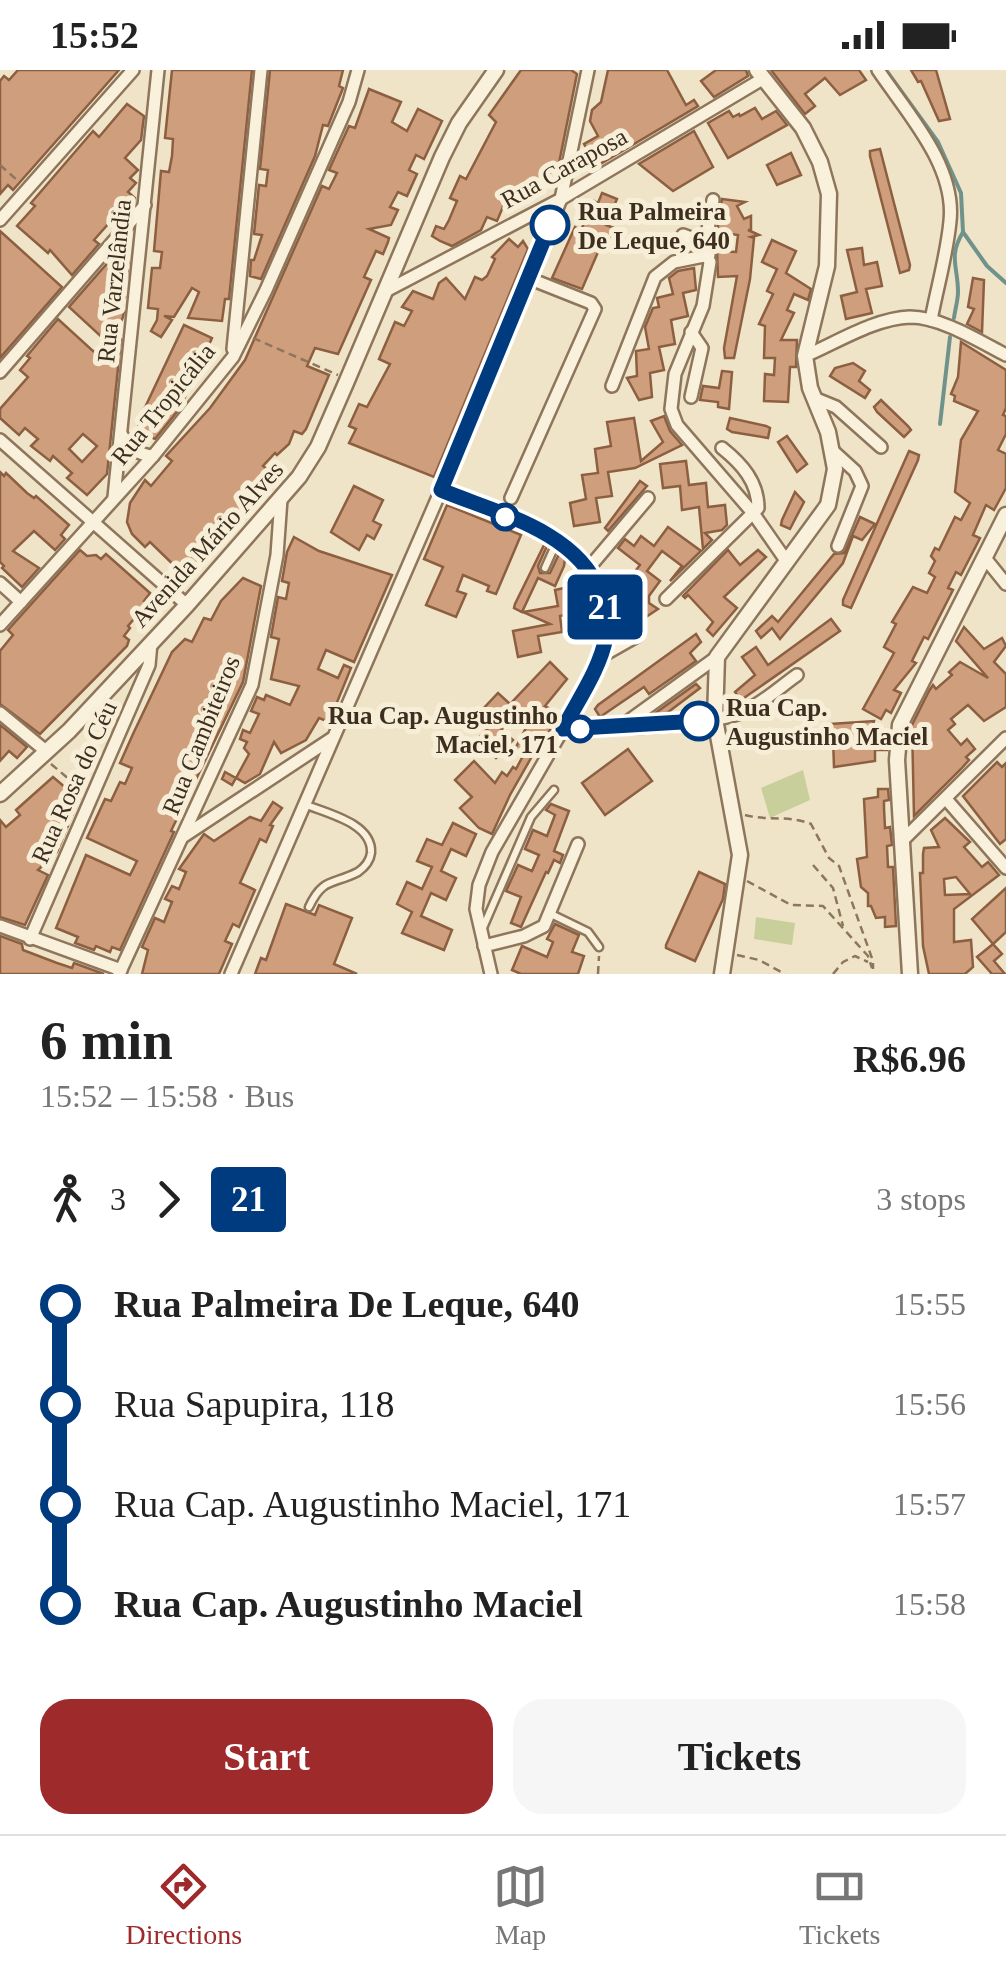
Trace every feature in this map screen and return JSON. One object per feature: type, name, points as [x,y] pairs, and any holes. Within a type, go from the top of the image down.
[{"type":"street","points":[[0,220],[133,70]]},
{"type":"street","name":"Rua Varzelândia","points":[[114,496],[158,70]]},
{"type":"street","points":[[233,357],[262,70]]},
{"type":"street","name":"Rua Tropicália","points":[[0,625],[153,456],[233,357],[350,102],[358,70]]},
{"type":"street","name":"Avenida Mário Alves","points":[[0,794],[45,754],[187,605],[281,499],[318,447],[442,156],[459,123],[496,70]]},
{"type":"street","points":[[231,974],[441,490],[561,198],[588,70]]},
{"type":"street","points":[[878,70],[923,137],[948,188],[951,220],[930,320]]},
{"type":"street","points":[[618,728],[716,657],[828,505],[834,488],[833,450],[814,398],[805,356],[827,266],[829,194],[820,162],[803,128],[761,74]]},
{"type":"street","name":"Rua Caraposa","points":[[384,292],[561,198],[761,74]]},
{"type":"street","points":[[713,200],[707,251],[710,277],[670,400],[674,417],[753,513],[786,562]]},
{"type":"street","points":[[0,372],[145,206]]},
{"type":"street","points":[[683,235],[707,251]]},
{"type":"street","points":[[116,238],[141,242]]},
{"type":"street","points":[[612,386],[655,276],[674,262],[707,251]]},
{"type":"street","points":[[512,498],[595,309],[591,303],[528,278]]},
{"type":"street","points":[[805,356],[878,325],[910,317],[930,320],[1006,355]]},
{"type":"street","points":[[691,332],[702,348],[691,397]]},
{"type":"street","points":[[814,398],[836,407],[882,447]]},
{"type":"street","points":[[120,434],[134,450],[153,456]]},
{"type":"street","points":[[0,440],[187,605]]},
{"type":"street","points":[[666,599],[758,508],[752,480],[722,448]]},
{"type":"street","points":[[833,450],[856,472],[862,486],[838,546]]},
{"type":"street","points":[[441,490],[558,539],[588,569],[608,619],[600,657],[492,852],[479,885],[476,909],[491,974]]},
{"type":"street","points":[[588,569],[648,498]]},
{"type":"street","name":"Rua Cambiteiros","points":[[120,972],[252,685],[277,555],[281,499]]},
{"type":"street","points":[[910,974],[898,760],[900,724],[1006,515]]},
{"type":"street","points":[[985,558],[1006,584]]},
{"type":"street","points":[[0,583],[21,602]]},
{"type":"street","points":[[600,657],[637,636]]},
{"type":"street","name":"Rua Rosa do Céu","points":[[30,939],[149,665],[152,641]]},
{"type":"street","points":[[716,657],[715,719],[740,855],[722,974]]},
{"type":"street","points":[[563,729],[715,719],[744,712],[797,675]]},
{"type":"street","points":[[0,713],[45,754]]},
{"type":"street","points":[[902,841],[1006,738]]},
{"type":"street","points":[[184,836],[332,739]]},
{"type":"street","points":[[946,799],[1006,868]]},
{"type":"street","points":[[484,946],[534,932],[551,914],[578,844]]},
{"type":"street","points":[[0,926],[120,972]]},
{"type":"lane","points":[[545,568],[558,539]]},
{"type":"lane","points":[[480,933],[530,817],[554,790]]},
{"type":"lane","points":[[304,804],[352,824],[368,838],[370,846],[368,863],[361,870],[321,887],[309,907]]},
{"type":"lane","points":[[516,808],[530,817]]},
{"type":"lane","points":[[551,914],[588,932],[599,946]]},
{"type":"path","points":[[0,164],[28,190]]},
{"type":"path","points":[[244,334],[348,379]]},
{"type":"path","points":[[45,754],[93,799]]},
{"type":"path","points":[[734,816],[763,820],[783,817],[811,824],[829,858],[839,866],[874,961],[874,972]]},
{"type":"path","points":[[813,864],[833,888],[844,927]]},
{"type":"path","points":[[738,880],[750,882],[791,905],[823,906],[868,956],[874,972]]},
{"type":"path","points":[[598,974],[599,946]]},
{"type":"path","points":[[726,953],[752,957],[785,974]]},
{"type":"path","points":[[833,974],[855,956],[870,963],[874,972]]},
{"type":"green space","points":[[803,770],[810,800],[770,818],[761,788]]},
{"type":"green space","points":[[756,917],[795,923],[792,945],[754,939]]},
{"type":"building","points":[[18,70],[119,70],[13,190],[8,185],[0,194],[0,81],[4,76],[9,80]]},
{"type":"building","points":[[172,70],[252,70],[229,299],[225,299],[222,321],[188,318],[199,292],[192,288],[174,317],[164,316],[172,320],[161,337],[151,331],[158,309],[148,308],[152,268],[160,268],[162,252],[154,251],[161,171],[169,172],[172,156],[173,139],[165,138]]},
{"type":"building","points":[[270,70],[343,70],[339,86],[343,88],[328,126],[323,125],[315,156],[261,279],[250,276],[251,260],[262,235],[254,234],[259,185],[266,186],[268,170],[260,169]]},
{"type":"building","points":[[521,70],[571,70],[577,74],[559,163],[525,201],[508,195],[497,221],[487,217],[481,230],[452,246],[440,241],[432,236],[436,226],[444,229],[449,220],[457,201],[450,198],[460,176],[466,179],[496,122],[489,115]]},
{"type":"building","points":[[608,70],[667,70],[686,105],[694,100],[698,106],[597,166],[584,144],[598,136],[590,121],[592,110],[601,102]]},
{"type":"building","points":[[716,70],[746,70],[748,76],[714,97],[701,81]]},
{"type":"building","points":[[771,70],[859,70],[866,80],[840,95],[825,78],[805,94],[815,106],[805,114]]},
{"type":"building","points":[[911,70],[936,70],[950,119],[939,121],[921,81]]},
{"type":"building","points":[[369,89],[401,102],[392,122],[407,131],[418,109],[442,121],[424,159],[416,155],[409,170],[417,174],[407,196],[398,192],[390,207],[398,210],[391,225],[369,229],[389,238],[383,254],[376,251],[364,277],[371,280],[338,354],[315,348],[307,366],[329,375],[306,429],[302,434],[294,431],[289,444],[263,466],[276,477],[261,495],[254,489],[243,502],[249,508],[201,559],[182,573],[150,542],[145,547],[132,534],[127,522],[130,503],[145,480],[151,486],[172,461],[166,456],[210,408],[245,360],[322,186],[329,189],[337,173],[329,170],[349,126],[355,128]]},
{"type":"building","points":[[127,104],[144,116],[141,140],[125,158],[138,170],[130,178],[136,183],[128,192],[135,202],[115,226],[110,222],[94,240],[99,244],[72,275],[50,250],[48,253],[17,226],[35,206],[31,203],[93,131],[99,137]]},
{"type":"building","points":[[755,108],[762,119],[776,111],[787,125],[728,158],[708,123],[729,111],[733,117]]},
{"type":"building","points":[[694,131],[713,167],[673,191],[639,164]]},
{"type":"building","points":[[880,149],[910,265],[909,270],[900,273],[870,156],[870,151]]},
{"type":"building","points":[[791,153],[801,175],[777,185],[767,165]]},
{"type":"building","points":[[602,193],[617,199],[606,225],[614,228],[610,238],[605,236],[582,289],[552,278],[575,227],[581,230],[594,201],[598,203]]},
{"type":"building","points":[[722,199],[745,202],[737,206],[744,219],[751,216],[748,230],[759,235],[751,237],[754,238],[750,279],[734,358],[725,358],[724,348],[737,276],[718,277],[717,251],[736,252],[738,235],[717,232]]},
{"type":"building","points":[[0,231],[62,287],[0,358]]},
{"type":"building","points":[[509,239],[518,247],[523,241],[528,249],[434,477],[349,443],[356,429],[349,426],[359,404],[367,407],[390,364],[379,359],[395,322],[404,326],[412,311],[402,307],[413,291],[433,299],[439,283],[446,278],[465,299],[475,277],[482,280],[487,276],[495,259],[492,257]]},
{"type":"building","points":[[772,240],[796,251],[786,273],[811,289],[808,300],[794,294],[787,310],[794,313],[781,340],[797,340],[796,367],[790,367],[788,402],[764,401],[765,374],[774,375],[775,358],[764,358],[765,326],[759,324],[773,294],[767,291],[777,269],[762,262]]},
{"type":"building","points":[[862,248],[864,265],[877,262],[882,286],[866,289],[872,313],[846,319],[841,296],[857,292],[847,250]]},
{"type":"building","points":[[118,251],[129,256],[127,277],[115,288],[125,297],[119,308],[124,311],[115,337],[121,339],[107,474],[87,495],[67,478],[72,473],[53,456],[50,461],[31,446],[38,439],[25,428],[19,435],[0,418],[0,409],[28,377],[20,370],[30,358],[27,356],[58,319],[94,352],[105,340],[69,307]],"holes":[[[83,434],[97,446],[82,462],[69,449]]]},
{"type":"building","points":[[694,268],[696,290],[683,293],[688,316],[671,320],[675,344],[659,347],[664,370],[650,373],[652,397],[639,400],[627,378],[637,376],[636,351],[649,349],[645,327],[653,308],[659,307],[657,298],[673,294],[669,278],[678,271]]},
{"type":"building","points":[[973,278],[984,280],[982,332],[967,324],[974,309],[968,307]]},
{"type":"building","points":[[184,325],[212,338],[180,408],[155,439],[138,431],[139,420]]},
{"type":"building","points":[[961,342],[1006,370],[1006,434],[998,450],[1006,454],[1006,488],[994,510],[986,505],[973,535],[980,538],[961,575],[956,572],[948,588],[953,590],[928,639],[924,637],[912,661],[916,663],[894,690],[901,693],[891,713],[886,710],[881,719],[863,709],[894,653],[884,647],[896,624],[892,622],[913,587],[927,593],[935,577],[929,573],[935,561],[931,556],[935,548],[939,550],[955,517],[961,520],[970,503],[955,492],[961,440],[978,411],[954,401],[951,394],[958,377]]},
{"type":"building","points":[[853,363],[865,371],[859,381],[870,390],[865,398],[830,376],[835,368]]},
{"type":"building","points":[[722,371],[732,372],[729,409],[718,407],[718,402],[700,400],[703,386],[719,388]]},
{"type":"building","points":[[881,400],[911,430],[904,437],[877,412],[874,407]]},
{"type":"building","points":[[664,416],[682,445],[635,468],[608,472],[612,496],[596,498],[600,522],[574,526],[570,503],[586,499],[582,475],[598,473],[595,449],[611,446],[607,422],[634,418],[641,461],[663,442],[651,421]]},
{"type":"building","points":[[730,418],[770,428],[768,438],[732,432],[727,429]]},
{"type":"building","points":[[787,436],[807,464],[797,472],[778,442]]},
{"type":"building","points":[[909,451],[919,455],[918,460],[851,608],[843,605],[843,600]]},
{"type":"building","points":[[686,461],[689,485],[706,483],[708,507],[725,505],[727,525],[705,533],[712,540],[703,549],[699,507],[682,510],[680,486],[663,488],[660,464]]},
{"type":"building","points":[[0,472],[69,525],[61,535],[65,539],[55,550],[34,531],[13,551],[39,568],[22,587],[0,562]]},
{"type":"building","points":[[640,481],[647,486],[608,531],[605,528]]},
{"type":"building","points":[[354,486],[383,500],[373,521],[381,525],[374,539],[367,535],[359,550],[331,532]]},
{"type":"building","points":[[795,492],[804,502],[790,529],[781,525]]},
{"type":"building","points":[[447,505],[521,535],[496,594],[487,591],[489,586],[463,575],[457,591],[466,594],[456,617],[426,605],[443,567],[424,559]]},
{"type":"building","points":[[860,517],[875,524],[862,540],[853,536],[843,563],[780,639],[772,628],[761,638],[756,631],[772,616],[778,622],[834,554],[844,553]]},
{"type":"building","points":[[668,527],[701,551],[670,581],[682,566],[662,551],[647,571],[660,581],[649,596],[649,603],[658,609],[616,637],[617,630],[631,619],[624,614],[639,594],[625,584],[640,565],[618,548],[625,539],[634,546],[641,536],[654,546]]},
{"type":"building","points":[[294,537],[319,551],[392,575],[354,662],[326,650],[318,669],[338,678],[344,665],[351,668],[329,722],[319,718],[306,740],[281,753],[274,742],[260,774],[245,783],[236,778],[249,754],[244,748],[247,742],[240,739],[243,730],[250,733],[259,714],[251,711],[257,697],[264,700],[266,695],[290,705],[299,686],[271,679],[279,639],[271,637],[278,597],[286,599],[289,583],[282,581]]},
{"type":"building","points":[[544,545],[547,546],[538,566],[540,573],[550,573],[559,554],[565,559],[564,566],[555,586],[538,578],[522,612],[514,608],[515,604]]},
{"type":"building","points":[[80,550],[101,559],[106,554],[150,593],[144,601],[151,607],[144,615],[140,612],[128,626],[124,636],[129,640],[127,646],[40,734],[0,704],[0,651],[13,635],[8,630]]},
{"type":"building","points":[[728,550],[740,565],[758,550],[766,557],[724,597],[737,608],[713,636],[707,630],[713,622],[688,595],[683,596]]},
{"type":"building","points":[[243,578],[261,586],[243,682],[171,831],[174,832],[120,950],[112,947],[110,952],[96,946],[94,950],[75,943],[78,937],[56,928],[86,855],[130,875],[137,861],[87,838],[105,799],[111,801],[120,782],[125,784],[132,768],[120,763],[133,734],[172,652],[185,639],[192,642],[204,618],[211,620],[221,601]]},
{"type":"building","points":[[578,585],[583,611],[560,616],[562,632],[538,636],[541,652],[518,657],[513,631],[550,624],[523,612],[558,606],[555,590]]},
{"type":"building","points":[[831,619],[840,631],[741,700],[735,692],[755,675],[742,657],[756,647],[768,665]]},
{"type":"building","points":[[964,627],[984,649],[1002,638],[1006,646],[994,662],[1006,674],[1006,707],[984,721],[968,705],[951,719],[955,724],[948,730],[961,745],[967,739],[975,749],[961,769],[914,816],[912,725],[929,691],[952,675],[949,672],[960,662],[988,678],[956,641]]},
{"type":"building","points":[[696,634],[701,642],[690,653],[696,661],[649,694],[644,687],[600,717],[595,709],[598,705]]},
{"type":"building","points":[[550,662],[567,679],[545,706],[558,713],[492,834],[479,828],[460,808],[472,797],[455,780],[474,761],[495,783],[502,772],[507,776],[513,767],[516,769],[524,754],[515,749],[529,722],[519,713],[501,729],[513,740],[496,758],[477,740],[494,722],[482,710],[498,693],[510,704]]},
{"type":"building","points":[[696,684],[700,688],[663,716],[650,717]]},
{"type":"building","points":[[874,721],[870,737],[886,737],[887,750],[875,750],[875,761],[834,767],[833,739],[828,739],[830,724]]},
{"type":"building","points":[[0,725],[27,747],[17,758],[9,751],[0,761]]},
{"type":"building","points":[[628,749],[652,781],[605,815],[582,783]]},
{"type":"building","points":[[997,762],[1002,767],[1006,763],[1006,839],[1000,844],[963,796]]},
{"type":"building","points":[[225,772],[236,778],[232,785],[222,779]]},
{"type":"building","points":[[53,777],[79,799],[57,852],[38,870],[48,875],[25,925],[0,917],[0,820],[6,827],[20,815],[16,810]]},
{"type":"building","points":[[878,789],[888,789],[889,800],[884,801],[885,828],[890,827],[892,845],[887,846],[888,867],[893,867],[896,926],[885,927],[885,917],[876,918],[868,906],[857,859],[867,857],[864,799],[878,797]]},
{"type":"building","points":[[273,802],[282,808],[270,825],[273,826],[266,842],[260,839],[240,883],[255,890],[239,927],[233,924],[225,941],[232,944],[219,974],[142,974],[148,950],[142,947],[155,918],[164,922],[172,902],[165,899],[172,886],[179,889],[186,872],[179,869],[204,834],[214,841],[250,817],[261,821]]},
{"type":"building","points":[[551,804],[569,811],[554,851],[563,855],[560,863],[554,860],[546,872],[521,927],[511,923],[521,897],[506,891],[518,865],[532,871],[539,855],[525,849],[533,830],[547,836],[555,815],[546,810]]},
{"type":"building","points":[[945,818],[970,842],[964,847],[982,867],[988,862],[999,875],[954,909],[954,942],[971,940],[973,967],[965,974],[929,974],[923,946],[920,873],[924,848],[939,847],[931,830]],"holes":[[[956,877],[970,894],[945,895],[944,879]]]},
{"type":"building","points":[[453,823],[476,834],[466,856],[451,849],[441,871],[456,878],[446,900],[431,893],[421,916],[452,930],[444,950],[402,933],[412,912],[397,904],[407,882],[422,889],[432,867],[417,861],[427,839],[442,845]]},
{"type":"building","points":[[699,872],[725,884],[723,899],[695,961],[666,945]]},
{"type":"building","points":[[1006,888],[1006,932],[993,944],[972,919]]},
{"type":"building","points":[[286,904],[315,915],[319,905],[352,918],[334,964],[357,974],[255,974],[261,958],[266,960]]},
{"type":"building","points":[[555,924],[579,935],[572,952],[584,956],[578,974],[521,974],[512,970],[522,946],[547,957],[553,942],[547,939]]},
{"type":"building","points":[[0,936],[57,963],[72,968],[74,963],[104,974],[0,974]]},
{"type":"building","points":[[993,944],[1002,954],[994,961],[1005,974],[992,974],[977,957]]},
{"type":"waterway","points":[[886,70],[938,142],[961,193],[963,232],[987,266],[1006,283]]},
{"type":"waterway","points":[[954,318],[958,292],[955,255],[963,232]]},
{"type":"waterway","points":[[940,424],[950,337]]},
{"type":"bus line","name":"21","points":[[550,225],[441,490],[558,539],[578,557],[596,583],[608,619],[607,636],[563,729],[699,721]]},
{"type":"place","name":"Rua Palmeira De Leque, 640","points":[[550,225]]},
{"type":"place","name":"Rua Cap. Augustinho Maciel","points":[[699,721]]},
{"type":"place","name":"Rua Cap. Augustinho Maciel, 171","points":[[580,729]]}]
